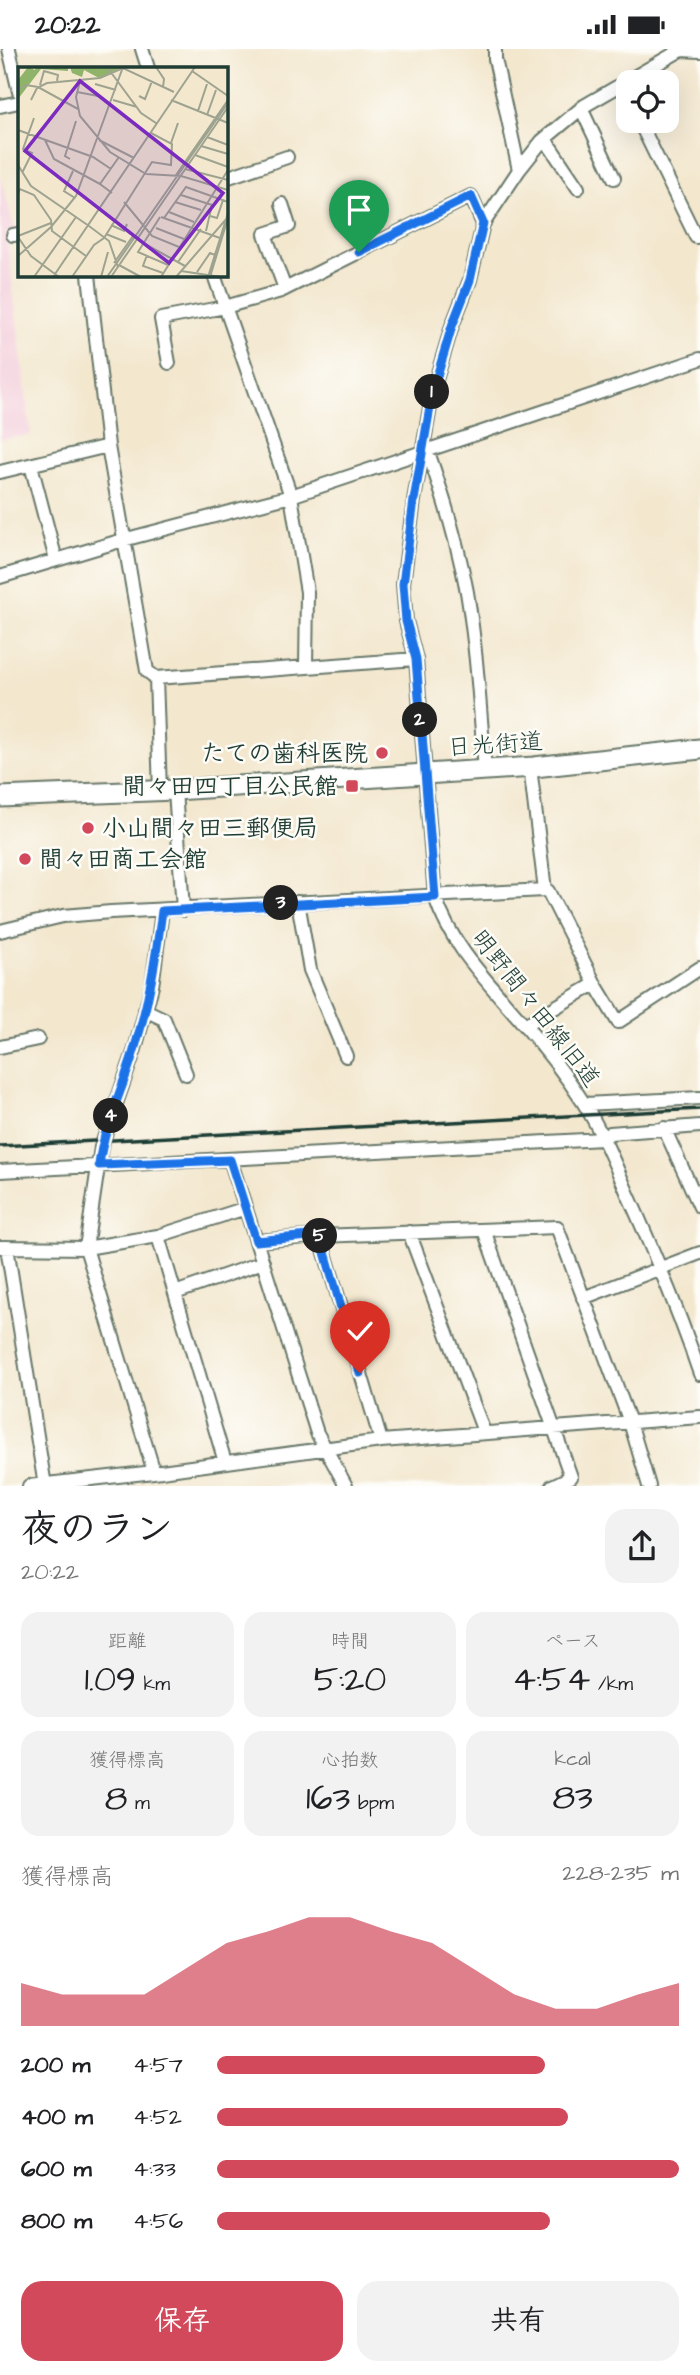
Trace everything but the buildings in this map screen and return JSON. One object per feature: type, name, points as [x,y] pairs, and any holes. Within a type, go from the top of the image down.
[{"type":"highway","name":"日光街道","points":[[0,797],[168,791],[530,767],[700,749]]},
{"type":"street","points":[[9,49],[18,88]]},
{"type":"street","points":[[142,49],[148,67]]},
{"type":"street","points":[[495,49],[519,170]]},
{"type":"street","points":[[646,70],[681,50],[700,50]]},
{"type":"street","points":[[483,223],[519,170],[545,139],[581,108],[616,88]]},
{"type":"street","points":[[0,106],[18,102]]},
{"type":"street","points":[[581,108],[614,179]]},
{"type":"street","points":[[645,133],[696,237]]},
{"type":"street","points":[[545,139],[578,188]]},
{"type":"street","points":[[228,177],[287,157]]},
{"type":"street","points":[[169,363],[161,319],[225,307],[285,289],[471,196],[483,223]]},
{"type":"street","points":[[282,204],[289,226],[265,234],[285,289]]},
{"type":"street","name":"明野間々田線旧道","points":[[483,223],[470,280],[452,326],[433,390],[403,584],[406,621],[416,659],[435,897],[440,912],[460,947],[525,1025],[585,1104],[662,1268],[700,1374]]},
{"type":"street","points":[[88,277],[108,446],[147,671],[156,678],[416,659]]},
{"type":"street","points":[[215,277],[291,496],[307,592],[306,667]]},
{"type":"street","points":[[0,577],[123,540],[291,496],[700,359]]},
{"type":"street","points":[[0,472],[108,446]]},
{"type":"street","points":[[424,453],[447,509],[466,589],[473,632],[485,770]]},
{"type":"street","points":[[31,465],[56,560]]},
{"type":"street","points":[[156,678],[183,910]]},
{"type":"street","points":[[530,767],[545,890]]},
{"type":"street","points":[[0,931],[62,916],[545,890],[548,891],[595,984],[618,1022],[700,968]]},
{"type":"street","points":[[299,902],[310,970],[346,1056]]},
{"type":"street","points":[[154,1472],[86,1248],[103,1141],[135,1049],[152,986],[162,911]]},
{"type":"street","points":[[525,1025],[595,984]]},
{"type":"street","points":[[145,1010],[164,1019],[186,1074]]},
{"type":"street","points":[[0,1047],[38,1039]]},
{"type":"street","points":[[585,1104],[700,1098]]},
{"type":"street","points":[[0,1171],[603,1139],[610,1133],[700,1126]]},
{"type":"street","points":[[664,1128],[700,1207]]},
{"type":"street","points":[[230,1160],[317,1433],[346,1486]]},
{"type":"street","points":[[45,1485],[4,1247],[86,1248],[158,1236],[246,1208]]},
{"type":"street","points":[[256,1241],[320,1235],[557,1227],[630,1422],[649,1486]]},
{"type":"street","points":[[484,1230],[571,1477],[552,1486]]},
{"type":"street","points":[[409,1232],[484,1432]]},
{"type":"street","points":[[320,1235],[381,1441]]},
{"type":"street","points":[[158,1236],[225,1462]]},
{"type":"street","points":[[583,1298],[700,1253]]},
{"type":"street","points":[[175,1293],[262,1262]]},
{"type":"street","points":[[29,1486],[381,1441],[700,1417]]},
{"type":"shaded area","points":[[0,175],[15,230],[6,232],[31,435],[0,439]]},
{"type":"railway","points":[[0,1146],[700,1109]]},
{"type":"place","name":"たての歯科医院","points":[[382,753]]},
{"type":"place","name":"間々田四丁目公民館","points":[[352,786]]},
{"type":"place","name":"小山間々田三郵便局","points":[[88,828]]},
{"type":"place","name":"間々田商工会館","points":[[25,859]]},
{"type":"route","points":[[359,252],[471,196],[483,223],[470,280],[452,326],[433,390],[403,584],[406,621],[416,659],[435,897],[162,911],[152,986],[135,1049],[103,1141],[99,1165],[230,1160],[256,1241],[320,1235],[360,1373]]}]
